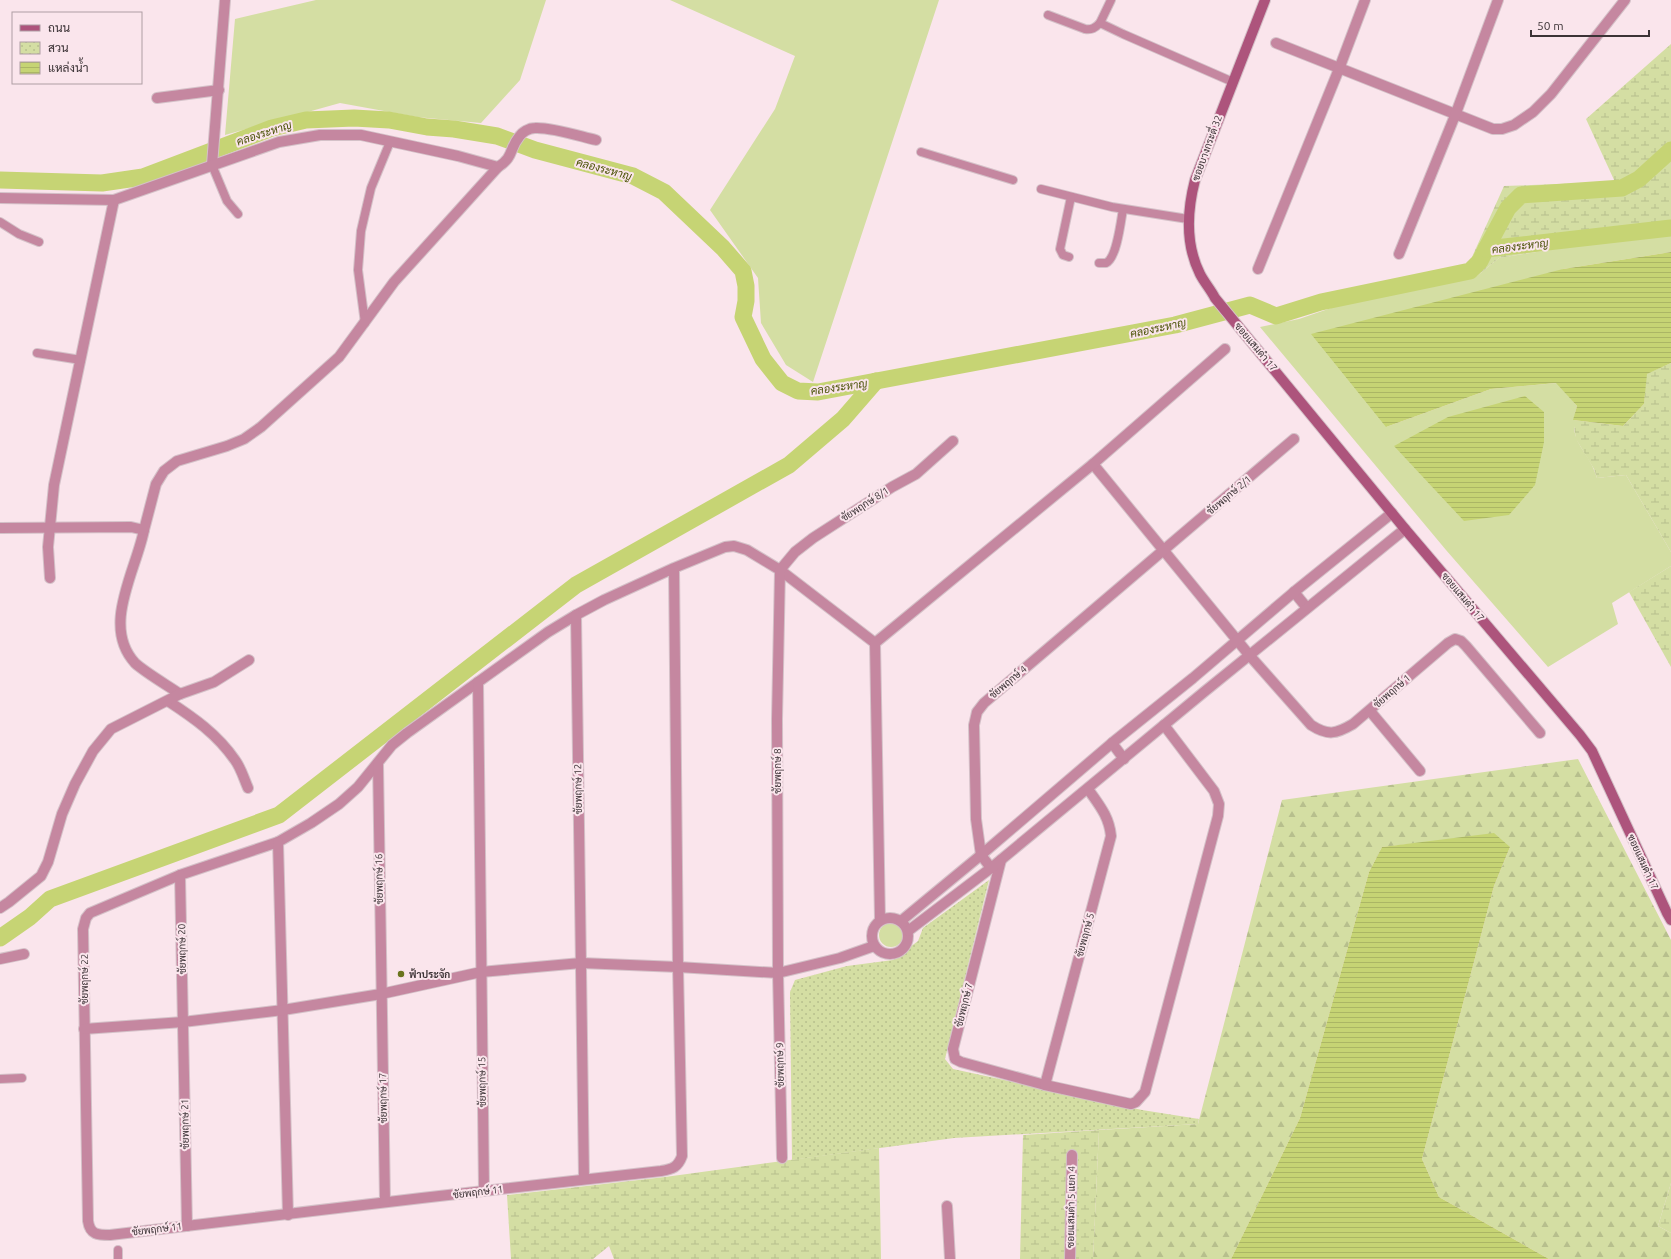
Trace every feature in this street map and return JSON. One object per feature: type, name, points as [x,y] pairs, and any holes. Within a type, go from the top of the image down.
[{"type":"street","points":[[212,162],[219,90],[225,0]]},
{"type":"street","points":[[1258,269],[1340,69],[1366,0]]},
{"type":"street","points":[[1399,254],[1456,113],[1498,0]]},
{"type":"street","points":[[1276,43],[1456,113],[1493,129],[1502,129],[1514,125],[1533,112],[1552,94],[1625,0]]},
{"type":"street","name":"ซอยบางกระดี่ 32","points":[[1216,298],[1200,274],[1191,247],[1188,219],[1190,200],[1195,180],[1233,82],[1262,1]]},
{"type":"street","points":[[156,98],[219,90]]},
{"type":"street","points":[[180,694],[136,664],[124,649],[120,631],[122,605],[141,542],[156,484],[164,471],[177,461],[227,446],[244,439],[261,427],[340,357],[394,282],[498,166],[509,157],[519,137],[526,131],[533,128],[544,128],[596,140]]},
{"type":"street","points":[[0,198],[114,200],[212,162],[279,142],[320,135],[361,135],[498,166]]},
{"type":"street","points":[[50,578],[48,547],[54,485],[114,200]]},
{"type":"street","name":"ซอยแสมดำ 17","points":[[1216,298],[1405,529],[1592,751],[1671,920]]},
{"type":"street","points":[[874,643],[1093,464],[1225,349]]},
{"type":"street","name":"ชัยพฤกษ์ 2/1","points":[[1163,550],[1294,439]]},
{"type":"street","name":"ชัยพฤกษ์ 8/1","points":[[780,570],[795,552],[813,538],[892,487],[916,474],[953,441]]},
{"type":"street","name":"ชัยพฤกษ์ 1","points":[[1093,464],[1250,656],[1311,725],[1320,730],[1332,733],[1341,732],[1370,711],[1448,643],[1455,639],[1461,641],[1466,646],[1540,733]]},
{"type":"street","points":[[901,921],[1112,743],[1193,678],[1294,592],[1392,512]]},
{"type":"street","points":[[0,528],[131,527],[144,530]]},
{"type":"street","points":[[908,931],[1001,860],[1204,692],[1405,529]]},
{"type":"street","points":[[180,875],[278,842],[333,809],[358,787],[392,745],[548,632],[604,600],[724,547],[734,546],[747,550],[780,570],[874,643]]},
{"type":"street","name":"ชัยพฤกษ์ 4","points":[[991,868],[982,854],[976,819],[974,725],[977,712],[984,703],[1163,550]]},
{"type":"street","name":"ชัยพฤกษ์ 11","points":[[88,1221],[89,1228],[99,1235],[110,1235],[673,1169],[679,1163],[682,1156],[678,967],[674,568]]},
{"type":"street","name":"ชัยพฤกษ์ 8","points":[[778,973],[777,719],[780,570]]},
{"type":"street","points":[[1294,592],[1307,608]]},
{"type":"street","name":"ชัยพฤกษ์ 12","points":[[576,615],[584,1179]]},
{"type":"street","points":[[874,643],[880,920]]},
{"type":"street","points":[[0,908],[41,876],[48,862],[62,814],[74,784],[93,751],[111,728],[180,694],[214,682],[249,660]]},
{"type":"street","points":[[1193,678],[1204,692]]},
{"type":"street","name":"ชัยพฤกษ์ 15","points":[[478,682],[484,1191]]},
{"type":"street","points":[[168,701],[197,720],[216,736],[236,761],[248,788]]},
{"type":"street","points":[[1370,711],[1420,771]]},
{"type":"street","points":[[1045,1085],[1131,1104],[1136,1102],[1145,1092],[1218,816],[1219,804],[1214,791],[1164,725]]},
{"type":"street","points":[[1112,743],[1124,759]]},
{"type":"street","name":"ชัยพฤกษ์ 16","points":[[378,763],[381,994]]},
{"type":"street","name":"ชัยพฤกษ์ 5","points":[[1045,1085],[1111,836],[1110,823],[1088,789]]},
{"type":"street","points":[[278,842],[288,1215]]},
{"type":"street","name":"ชัยพฤกษ์ 7","points":[[1001,860],[953,1054],[955,1059],[961,1062],[1045,1085]]},
{"type":"street","name":"ชัยพฤกษ์ 22","points":[[88,1221],[83,929],[86,918],[96,909],[180,875]]},
{"type":"street","name":"ชัยพฤกษ์ 20","points":[[180,875],[183,1022]]},
{"type":"street","points":[[886,917],[894,918],[901,921],[905,925],[908,931],[906,944],[897,953],[884,953],[874,946],[871,935],[876,924],[880,920],[886,917]]},
{"type":"street","points":[[84,1029],[183,1022],[283,1010],[381,994],[481,972],[580,963],[778,973],[840,958],[874,946]]},
{"type":"street","points":[[0,959],[24,954]]},
{"type":"street","name":"ชัยพฤกษ์ 9","points":[[778,973],[782,1158]]},
{"type":"street","name":"ชัยพฤกษ์ 17","points":[[381,994],[385,1202]]},
{"type":"street","name":"ชัยพฤกษ์ 21","points":[[183,1022],[187,1226]]},
{"type":"street","name":"ซอยแสมดำ 5 แยก 4","points":[[1070,1259],[1072,1155]]},
{"type":"street","points":[[947,1206],[950,1259]]},
{"type":"lane","points":[[1048,15],[1090,30],[1096,28],[1111,0]]},
{"type":"lane","points":[[1100,22],[1122,34],[1233,82]]},
{"type":"lane","points":[[365,323],[358,270],[361,231],[371,188],[390,142]]},
{"type":"lane","points":[[921,152],[1013,180]]},
{"type":"lane","points":[[212,162],[227,201],[238,214]]},
{"type":"lane","points":[[1041,189],[1124,209],[1188,219]]},
{"type":"lane","points":[[1068,257],[1063,255],[1060,249],[1071,196]]},
{"type":"lane","points":[[1100,263],[1106,263],[1114,251],[1124,209]]},
{"type":"lane","points":[[0,222],[19,234],[39,242]]},
{"type":"lane","points":[[38,353],[81,360]]},
{"type":"lane","points":[[0,1080],[22,1078]]},
{"type":"lane","points":[[118,1250],[118,1259]]},
{"type":"green space","points":[[316,0],[546,0],[520,80],[481,123],[417,117],[340,103],[225,135],[235,19]]},
{"type":"green space","points":[[670,0],[939,0],[813,382],[786,365],[761,323],[758,278],[710,210],[775,109],[795,56]]},
{"type":"green space","points":[[1671,44],[1671,230],[1499,258],[1477,276],[1472,257],[1504,186],[1615,182],[1586,119]]},
{"type":"green space","points":[[1671,230],[1671,252],[1563,269],[1386,427],[1491,389],[1557,383],[1577,406],[1574,419],[1576,437],[1589,459],[1597,478],[1626,475],[1671,552],[1671,566],[1612,603],[1618,624],[1548,667],[1446,550],[1260,327],[1299,319],[1334,307],[1477,276],[1499,258]]},
{"type":"green space","points":[[1671,363],[1671,552],[1626,475],[1597,478],[1594,469],[1576,439],[1573,420],[1623,426],[1644,404],[1646,374]]},
{"type":"green space","points":[[1671,566],[1671,667],[1629,592]]},
{"type":"green space","points":[[1578,759],[1671,940],[1671,1183],[1658,1226],[1671,1233],[1671,1259],[1549,1259],[1439,1197],[1422,1159],[1494,886],[1510,847],[1438,841],[1382,847],[1369,872],[1300,1118],[1231,1259],[1093,1259],[1099,1130],[1198,1124],[1282,800]]},
{"type":"green space","points":[[989,880],[945,1059],[953,1069],[1142,1110],[1199,1119],[1198,1124],[954,1138],[792,1160],[790,992],[795,980],[847,966],[893,960],[918,941],[923,928]]},
{"type":"green space","points":[[891,923],[899,927],[903,935],[899,943],[891,947],[883,943],[879,935],[883,927]]},
{"type":"green space","points":[[1099,1130],[1093,1259],[1020,1259],[1023,1135]]},
{"type":"green space","points":[[879,1148],[881,1259],[614,1259],[609,1246],[593,1259],[511,1259],[507,1195],[665,1177]]},
{"type":"green space","points":[[1671,1183],[1671,1233],[1658,1226]]},
{"type":"water","points":[[1671,252],[1671,363],[1647,374],[1644,404],[1623,426],[1573,420],[1577,406],[1556,383],[1491,389],[1386,427],[1311,334],[1563,269]]},
{"type":"water","points":[[1525,396],[1544,412],[1544,442],[1535,485],[1509,515],[1464,521],[1394,446],[1448,417]]},
{"type":"water","points":[[1494,833],[1510,847],[1494,886],[1422,1159],[1439,1197],[1549,1259],[1231,1259],[1300,1118],[1369,872],[1382,847]]},
{"type":"waterway","name":"คลองระหาญ","points":[[0,180],[102,183],[143,177],[272,128],[306,120],[354,118],[389,120],[427,127],[454,129],[497,136],[535,150],[633,176],[664,192],[723,248],[743,271],[746,286],[746,301],[743,317],[763,359],[782,383],[798,391],[818,392],[1175,325],[1250,305],[1276,316],[1321,302],[1470,271],[1480,261],[1486,249],[1671,228]]},
{"type":"waterway","points":[[1486,249],[1508,208],[1521,195],[1622,188],[1639,179],[1671,150]]},
{"type":"waterway","points":[[0,938],[30,917],[50,899],[279,815],[576,585],[789,465],[843,419],[876,381]]},
{"type":"place","name":"ฟ้าประจัก","points":[[401,974]]}]
